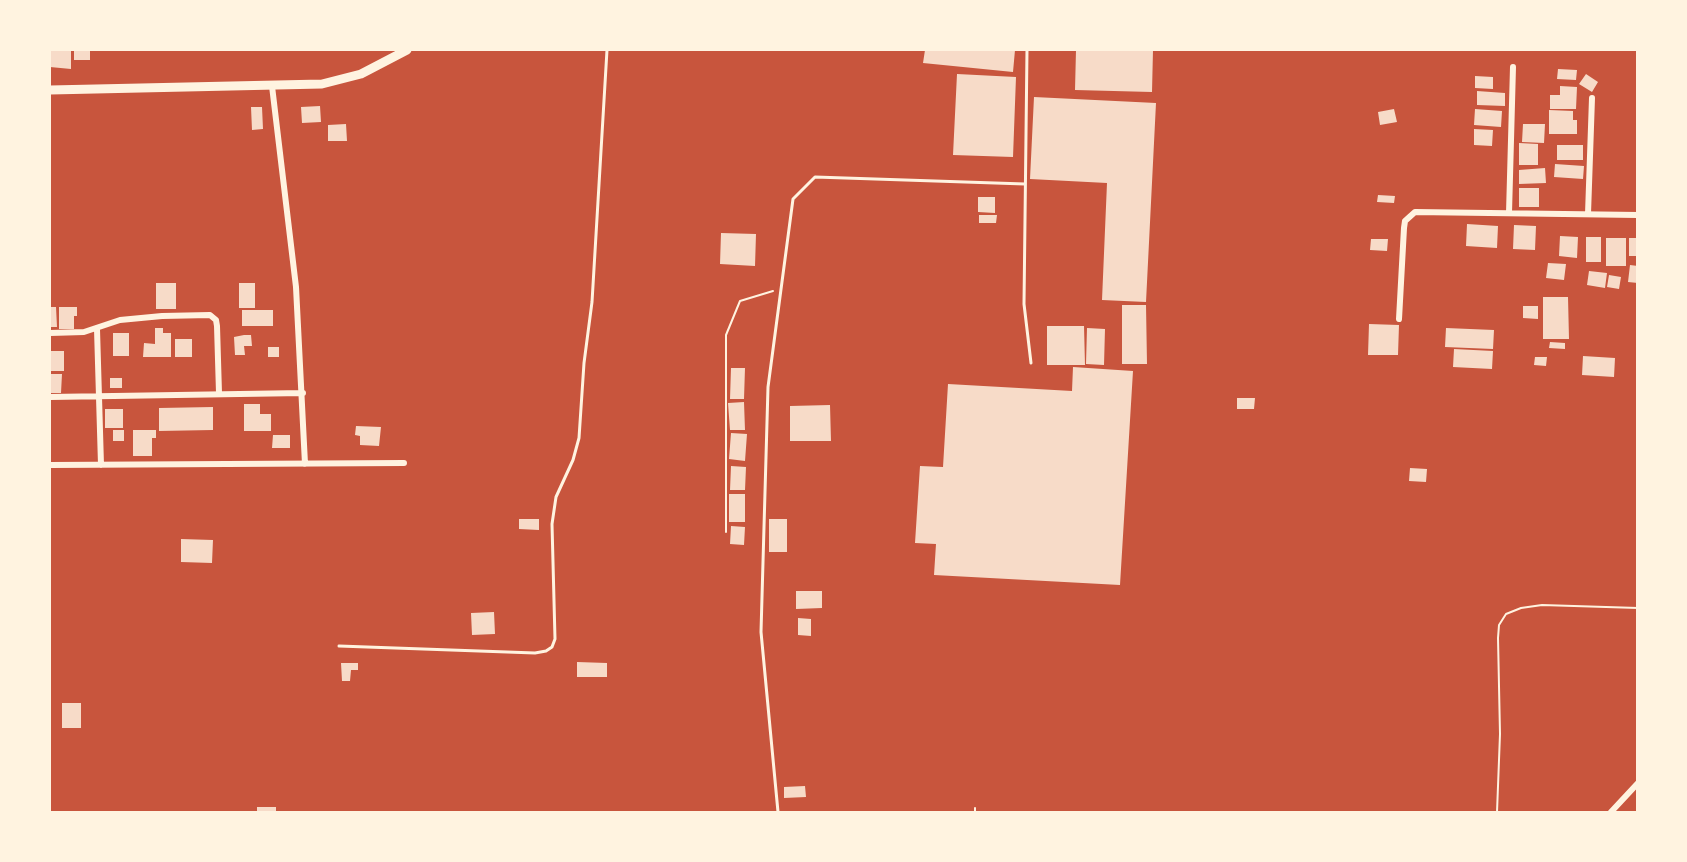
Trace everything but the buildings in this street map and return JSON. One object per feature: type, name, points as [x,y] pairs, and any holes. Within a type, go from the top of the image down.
[{"type":"main road","points":[[50,90],[322,84],[361,74],[407,50]]},
{"type":"street","points":[[1509,213],[1513,67]]},
{"type":"street","points":[[272,86],[296,287],[305,464]]},
{"type":"street","points":[[1588,214],[1592,98]]},
{"type":"street","points":[[1399,319],[1404,228],[1409,216],[1423,212],[1638,215]]},
{"type":"street","points":[[50,333],[72,333],[97,329],[120,320],[210,315],[216,320],[217,326],[219,393]]},
{"type":"street","points":[[97,329],[101,465]]},
{"type":"street","points":[[50,397],[303,393]]},
{"type":"street","points":[[50,465],[404,463]]},
{"type":"street","points":[[1611,813],[1638,783]]},
{"type":"lane","points":[[339,646],[535,654],[552,647],[555,639],[552,524],[556,497],[573,460],[579,438],[584,363],[592,302],[607,50]]},
{"type":"lane","points":[[1027,50],[1024,304],[1032,363]]},
{"type":"lane","points":[[778,813],[761,632],[768,387],[793,199],[815,177],[1025,184]]},
{"type":"path","points":[[726,532],[726,335],[740,301],[781,288]]},
{"type":"path","points":[[1497,813],[1500,734],[1498,638],[1499,625],[1506,614],[1542,604],[1638,608]]},
{"type":"path","points":[[975,808],[975,813]]}]
